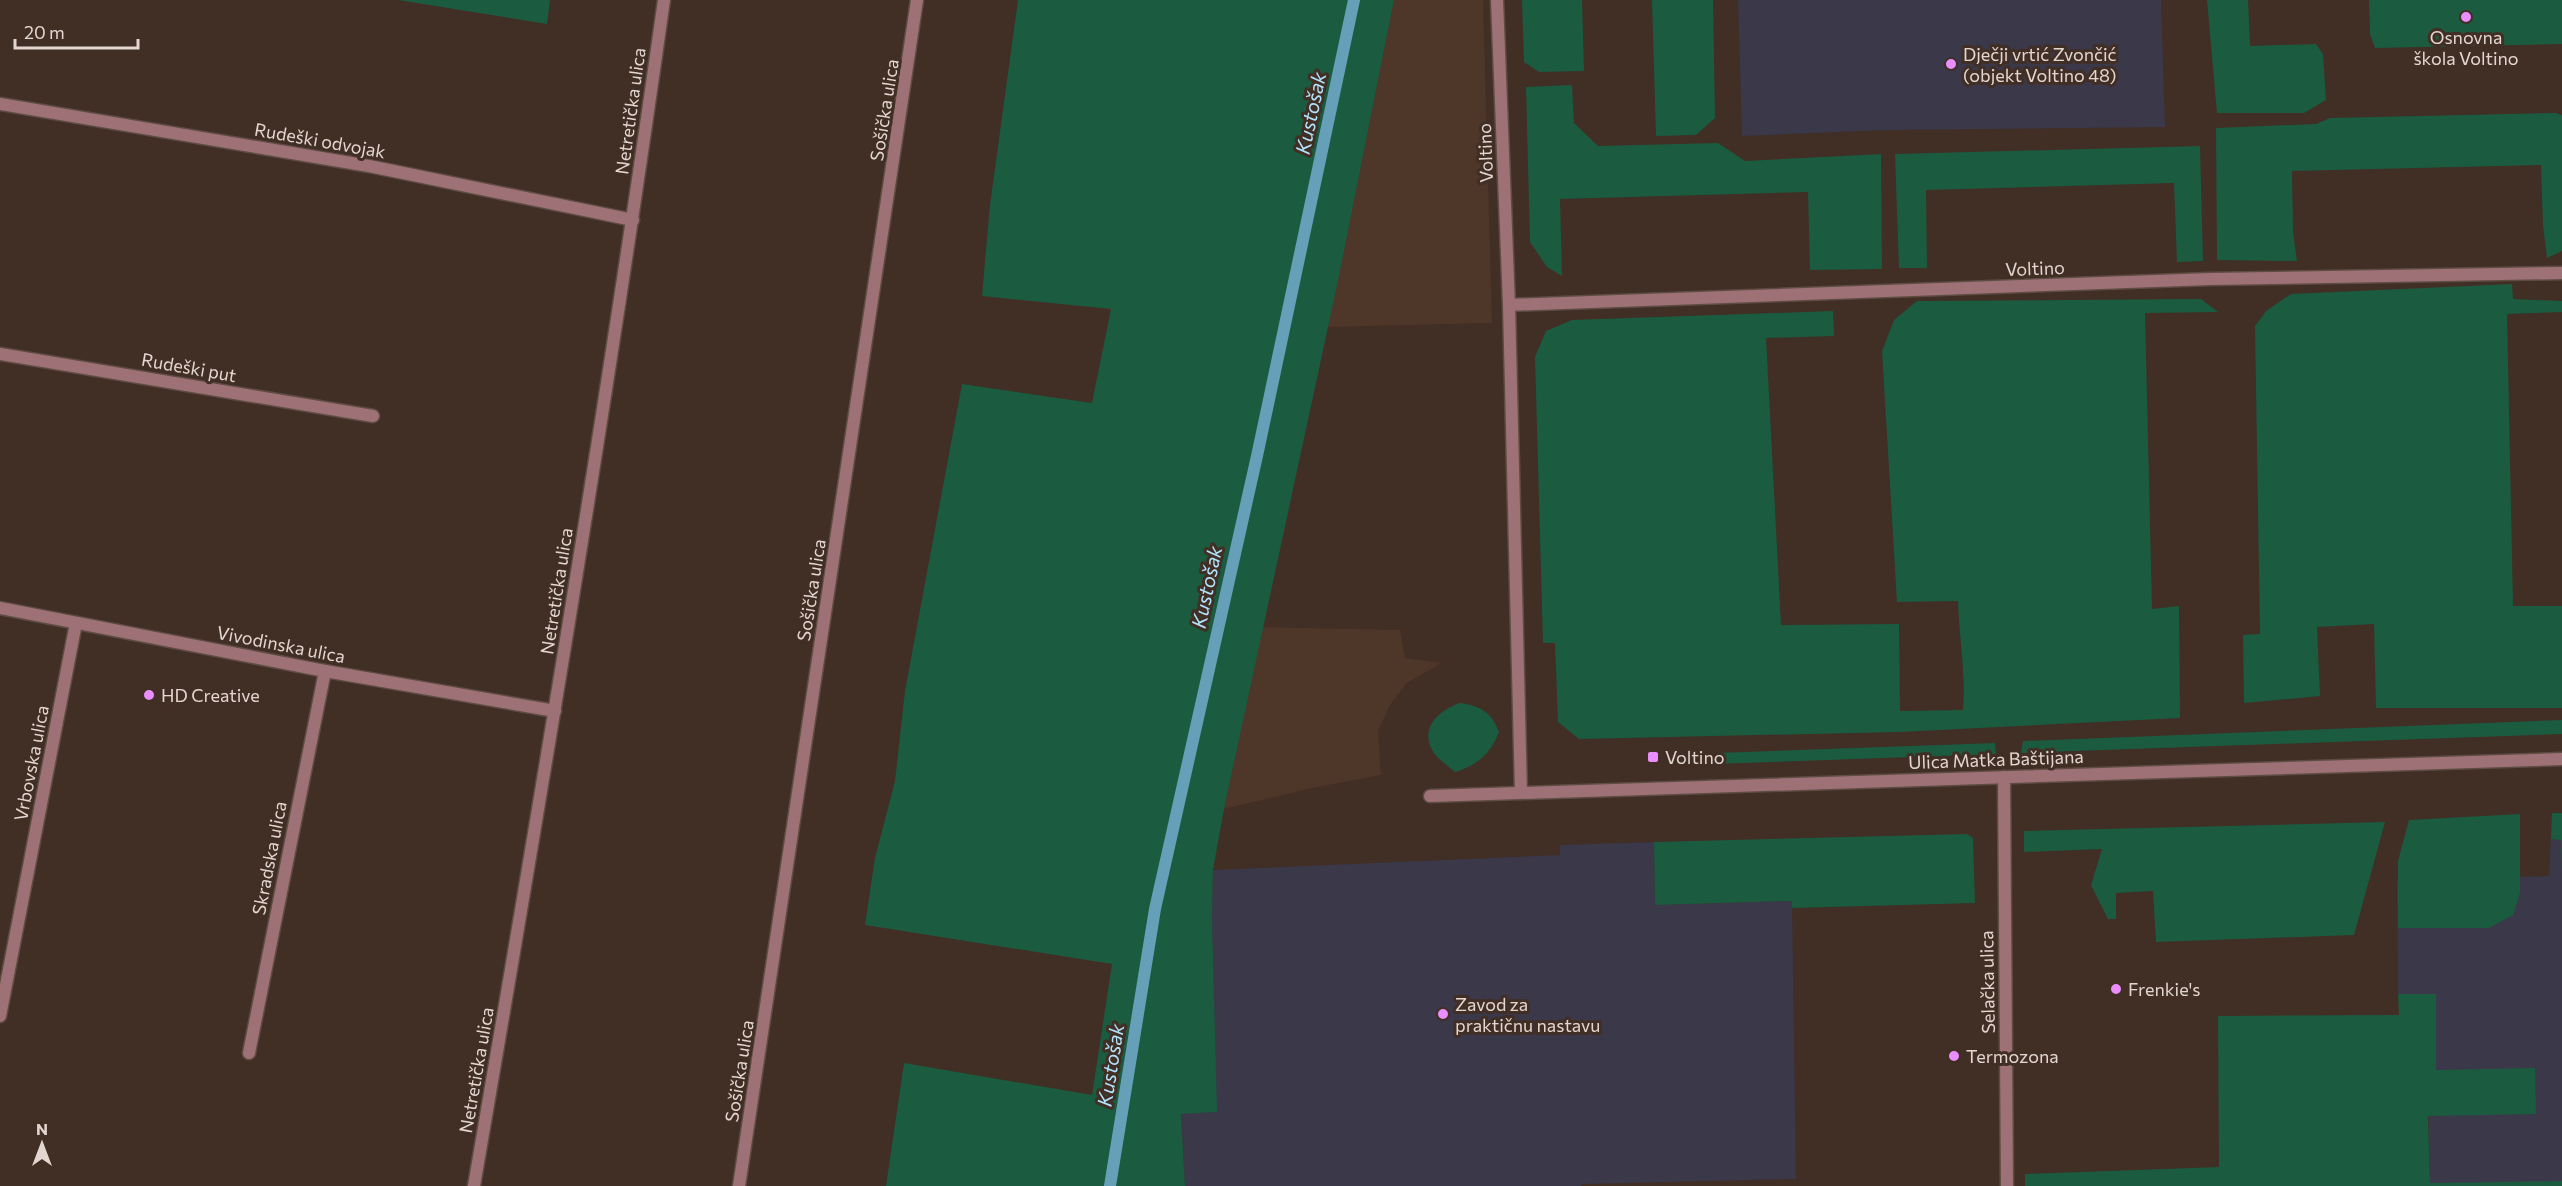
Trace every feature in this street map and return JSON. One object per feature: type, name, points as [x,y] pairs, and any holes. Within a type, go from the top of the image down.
[{"type":"street","name":"Netretička ulica","points":[[474,1186],[555,711],[633,220],[664,0]]},
{"type":"street","name":"Sošička ulica","points":[[740,1186],[917,0]]},
{"type":"street","name":"Voltino","points":[[1497,0],[1509,305],[1521,793]]},
{"type":"street","name":"Rudeški odvojak","points":[[0,104],[369,166],[633,220]]},
{"type":"street","name":"Voltino","points":[[1509,305],[2210,279],[2562,273]]},
{"type":"street","name":"Rudeški put","points":[[0,354],[373,417]]},
{"type":"street","name":"Vivodinska ulica","points":[[0,608],[325,671],[555,711]]},
{"type":"street","name":"Vrbovska ulica","points":[[0,1016],[76,623]]},
{"type":"street","name":"Skradska ulica","points":[[249,1053],[325,671]]},
{"type":"street","name":"Ulica Matka Baštijana","points":[[1430,796],[2562,759]]},
{"type":"street","name":"Selačka ulica","points":[[2004,777],[2007,1186]]},
{"type":"shaded area","points":[[1394,0],[1483,0],[1492,323],[1328,327]]},
{"type":"shaded area","name":"Dječji vrtić Zvončić (objekt Voltino 48)","points":[[1738,0],[2161,0],[2165,127],[1885,130],[1742,136]]},
{"type":"shaded area","points":[[1262,627],[1400,630],[1405,658],[1442,663],[1407,683],[1390,705],[1378,731],[1381,775],[1312,788],[1224,809]]},
{"type":"shaded area","points":[[2552,813],[2562,813],[2562,1186],[2430,1186],[2426,994],[2398,994],[2397,879],[2549,876]]},
{"type":"shaded area","name":"Zavod za praktičnu nastavu","points":[[1654,842],[1655,905],[1792,901],[1796,1179],[1582,1184],[1581,1186],[1185,1186],[1181,1113],[1216,1112],[1213,870],[1560,855],[1560,845]]},
{"type":"green space","points":[[398,0],[550,0],[547,24]]},
{"type":"green space","points":[[1018,0],[1394,0],[1338,281],[1224,809],[1213,870],[1212,919],[1217,1112],[1181,1114],[1185,1186],[886,1186],[904,1063],[1092,1095],[1112,964],[865,925],[875,858],[895,781],[905,691],[962,384],[1092,403],[1111,309],[982,296],[990,205]]},
{"type":"green space","points":[[1522,0],[1582,0],[1584,71],[1539,72],[1524,62]]},
{"type":"green space","points":[[1652,0],[1713,0],[1715,118],[1696,135],[1656,136]]},
{"type":"green space","points":[[2207,0],[2248,0],[2250,46],[2316,44],[2323,54],[2326,100],[2304,113],[2217,113]]},
{"type":"green space","name":"Osnovna škola Voltino","points":[[2369,0],[2562,0],[2562,44],[2375,48],[2370,34]]},
{"type":"green space","points":[[1572,85],[1574,123],[1598,146],[1718,143],[1745,161],[1881,154],[1882,269],[1810,270],[1808,192],[1560,199],[1562,276],[1547,267],[1530,242],[1526,87]]},
{"type":"green space","points":[[2556,113],[2562,115],[2562,251],[2547,258],[2543,226],[2541,165],[2292,171],[2293,232],[2297,261],[2217,260],[2216,128],[2316,124],[2330,118]]},
{"type":"green space","points":[[2200,146],[2203,261],[2177,262],[2174,183],[1926,190],[1927,268],[1899,268],[1895,154]]},
{"type":"green space","points":[[2512,284],[2513,299],[2562,301],[2562,312],[2507,314],[2513,606],[2562,606],[2562,708],[2376,708],[2374,624],[2317,627],[2320,696],[2244,703],[2243,635],[2260,634],[2255,326],[2266,311],[2291,294]]},
{"type":"green space","points":[[2201,299],[2218,312],[2145,313],[2152,609],[2179,606],[2180,718],[1899,732],[1579,739],[1558,722],[1555,643],[1543,643],[1535,357],[1546,331],[1572,320],[1833,311],[1834,336],[1766,338],[1781,625],[1899,624],[1900,711],[1963,710],[1963,669],[1958,601],[1897,602],[1882,351],[1894,320],[1917,301]]},
{"type":"green space","points":[[1460,703],[1484,711],[1493,719],[1499,732],[1492,747],[1482,758],[1455,772],[1434,753],[1428,736],[1429,729],[1438,716]]},
{"type":"green space","points":[[2562,720],[2562,734],[2021,753],[2023,741]]},
{"type":"green space","points":[[1995,743],[1996,754],[1715,764],[1715,753]]},
{"type":"green space","points":[[2552,813],[2562,813],[2562,869],[2561,840],[2551,839]]},
{"type":"green space","points":[[2520,814],[2520,893],[2513,915],[2489,928],[2398,928],[2398,861],[2409,820]]},
{"type":"green space","points":[[2385,822],[2354,935],[2156,942],[2153,891],[2116,893],[2116,919],[2108,919],[2091,885],[2102,849],[2024,852],[2024,831]]},
{"type":"green space","points":[[1967,834],[1973,838],[1975,903],[1792,908],[1792,901],[1655,905],[1654,842]]},
{"type":"green space","points":[[2398,994],[2436,994],[2436,1070],[2535,1068],[2536,1114],[2428,1116],[2430,1183],[2562,1181],[2562,1186],[2025,1186],[2025,1174],[2219,1167],[2218,1016],[2399,1015]]},
{"type":"waterway","name":"Kustošak","points":[[1110,1186],[1155,909],[1257,456],[1354,0]]},
{"type":"place","name":"Osnovna škola Voltino","points":[[2466,17]]},
{"type":"place","name":"Dječji vrtić Zvončić (objekt Voltino 48)","points":[[1951,64]]},
{"type":"place","name":"HD Creative","points":[[149,695]]},
{"type":"place","name":"Voltino","points":[[1653,757]]},
{"type":"place","name":"Frenkie's","points":[[2116,989]]},
{"type":"place","name":"Zavod za praktičnu nastavu","points":[[1443,1014]]},
{"type":"place","name":"Termozona","points":[[1954,1056]]}]
